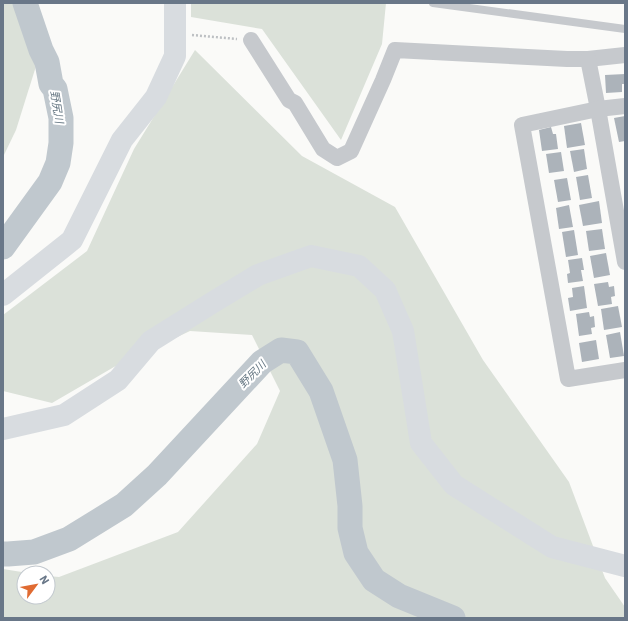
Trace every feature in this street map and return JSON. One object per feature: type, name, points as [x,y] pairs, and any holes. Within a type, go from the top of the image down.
[{"type":"street","points":[[3,295],[72,240],[122,140],[156,97],[175,56],[175,3]]},
{"type":"street","points":[[251,40],[288,100],[295,103],[323,149],[337,158],[351,151],[395,50],[567,59],[588,59],[625,55]]},
{"type":"street","points":[[588,59],[625,262]]},
{"type":"street","points":[[625,106],[598,109],[522,125],[568,379],[625,370]]},
{"type":"street","points":[[3,429],[64,415],[118,380],[151,341],[258,275],[311,256],[359,266],[385,290],[403,330],[420,442],[454,485],[552,547],[625,566]]},
{"type":"lane","points":[[433,3],[625,29]]},
{"type":"path","points":[[175,34],[251,40]]},
{"type":"shaded area","points":[[3,3],[22,3],[42,47],[16,130],[3,157]]},
{"type":"shaded area","points":[[191,3],[386,3],[382,44],[341,140],[262,29],[191,17]]},
{"type":"shaded area","points":[[195,50],[302,156],[395,207],[483,360],[569,482],[605,578],[625,607],[625,618],[3,618],[3,569],[16,571],[16,605],[56,605],[56,577],[59,577],[178,532],[257,444],[280,391],[252,335],[190,331],[114,367],[52,403],[3,391],[3,315],[87,251],[134,149]]},
{"type":"building","points":[[625,74],[625,84],[622,84],[622,92],[606,93],[605,75]]},
{"type":"building","points":[[625,116],[625,141],[619,142],[614,118]]},
{"type":"building","points":[[581,123],[585,145],[567,148],[564,126]]},
{"type":"building","points":[[551,127],[553,134],[556,134],[558,149],[542,151],[539,130]]},
{"type":"building","points":[[584,149],[587,169],[574,172],[570,151]]},
{"type":"building","points":[[561,152],[564,171],[549,173],[546,154]]},
{"type":"building","points":[[588,175],[592,198],[580,200],[576,177]]},
{"type":"building","points":[[567,178],[571,200],[558,202],[554,180]]},
{"type":"building","points":[[599,201],[602,223],[583,226],[579,205]]},
{"type":"building","points":[[569,205],[573,227],[559,229],[556,208]]},
{"type":"building","points":[[602,229],[605,249],[589,251],[586,231]]},
{"type":"building","points":[[574,230],[578,255],[566,257],[562,232]]},
{"type":"building","points":[[606,253],[610,275],[594,278],[590,256]]},
{"type":"building","points":[[582,258],[584,270],[581,270],[583,281],[568,283],[567,274],[570,273],[568,260]]},
{"type":"building","points":[[608,282],[609,287],[614,286],[615,296],[611,297],[612,304],[598,306],[594,284]]},
{"type":"building","points":[[584,286],[587,308],[570,311],[568,298],[573,297],[572,288]]},
{"type":"building","points":[[618,306],[622,327],[604,330],[601,309]]},
{"type":"building","points":[[589,312],[590,317],[594,316],[595,327],[591,328],[592,334],[579,336],[576,314]]},
{"type":"building","points":[[620,332],[624,356],[610,358],[606,335]]},
{"type":"building","points":[[596,340],[599,359],[582,362],[579,343]]},
{"type":"waterway","name":"野尻川","points":[[3,247],[50,182],[58,163],[61,143],[61,118],[55,89],[51,84],[47,62],[41,50],[25,3]]},
{"type":"waterway","name":"野尻川","points":[[3,554],[34,552],[69,539],[124,505],[157,475],[262,362],[281,350],[297,352],[321,391],[345,460],[350,506],[350,528],[356,553],[374,580],[399,596],[453,618]]}]
